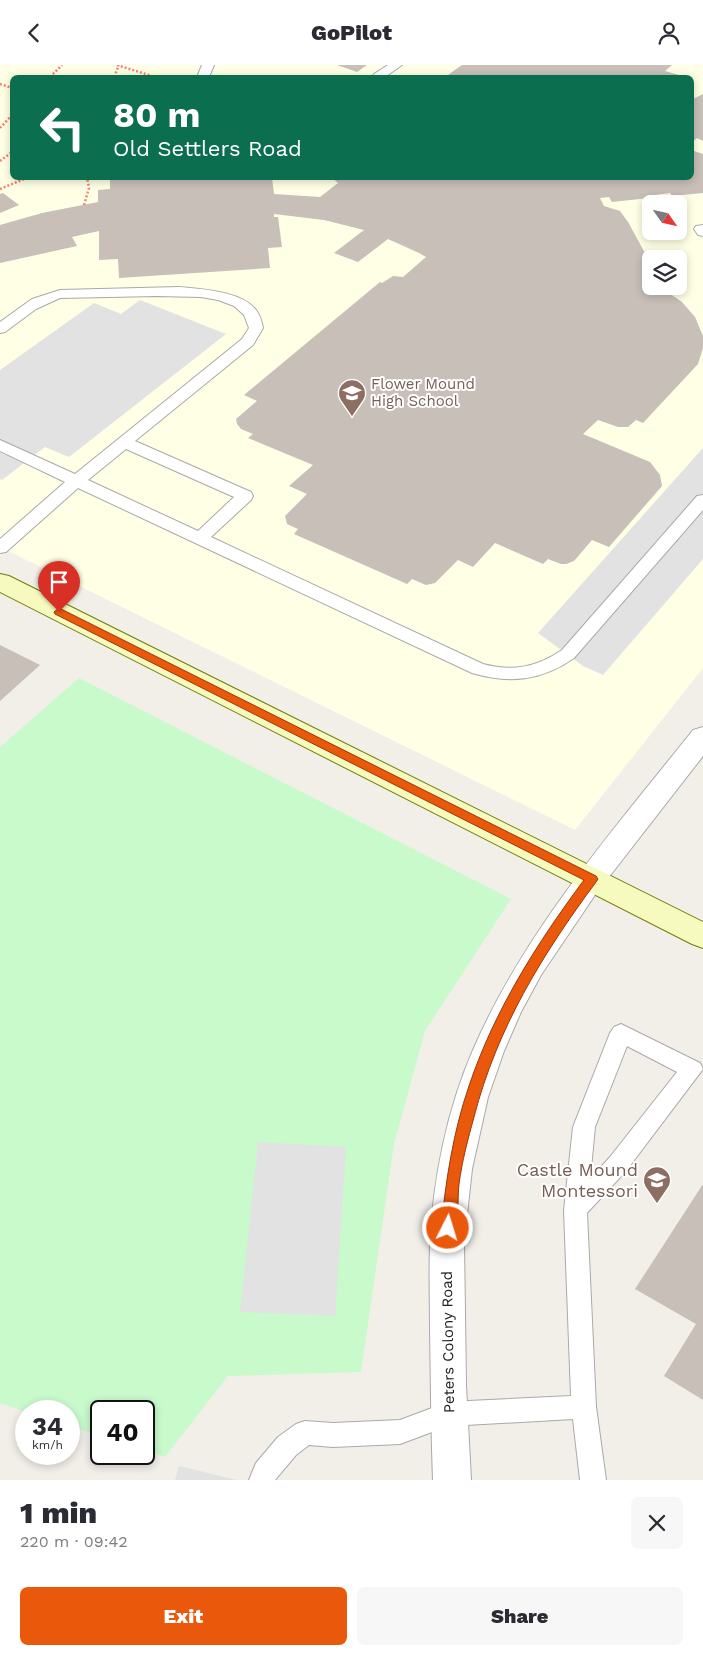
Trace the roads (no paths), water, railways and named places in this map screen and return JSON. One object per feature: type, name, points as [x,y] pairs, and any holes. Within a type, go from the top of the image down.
[{"type":"main road","points":[[0,582],[703,936]]},
{"type":"street","name":"Peters Colony Road","points":[[452,1480],[448,1414],[447,1243],[452,1183],[475,1087],[489,1050],[511,1003],[554,930],[703,737]]},
{"type":"lane","points":[[381,75],[396,65]]},
{"type":"lane","points":[[0,329],[40,301],[60,295],[206,293],[235,301],[249,311],[256,322],[252,338],[76,481],[0,549]]},
{"type":"lane","points":[[124,442],[245,496],[199,539]]},
{"type":"lane","points":[[0,445],[478,669],[493,673],[516,675],[536,673],[554,666],[568,654],[703,500]]},
{"type":"lane","points":[[575,1210],[618,1164],[692,1069],[621,1033],[584,1127],[575,1210],[584,1407],[593,1480]]},
{"type":"lane","points":[[262,1480],[265,1472],[286,1446],[305,1433],[400,1432],[448,1414],[584,1407]]},
{"type":"place","name":"Flower Mound High School","points":[[352,417]]},
{"type":"place","name":"Castle Mound Montessori","points":[[657,1204]]}]
